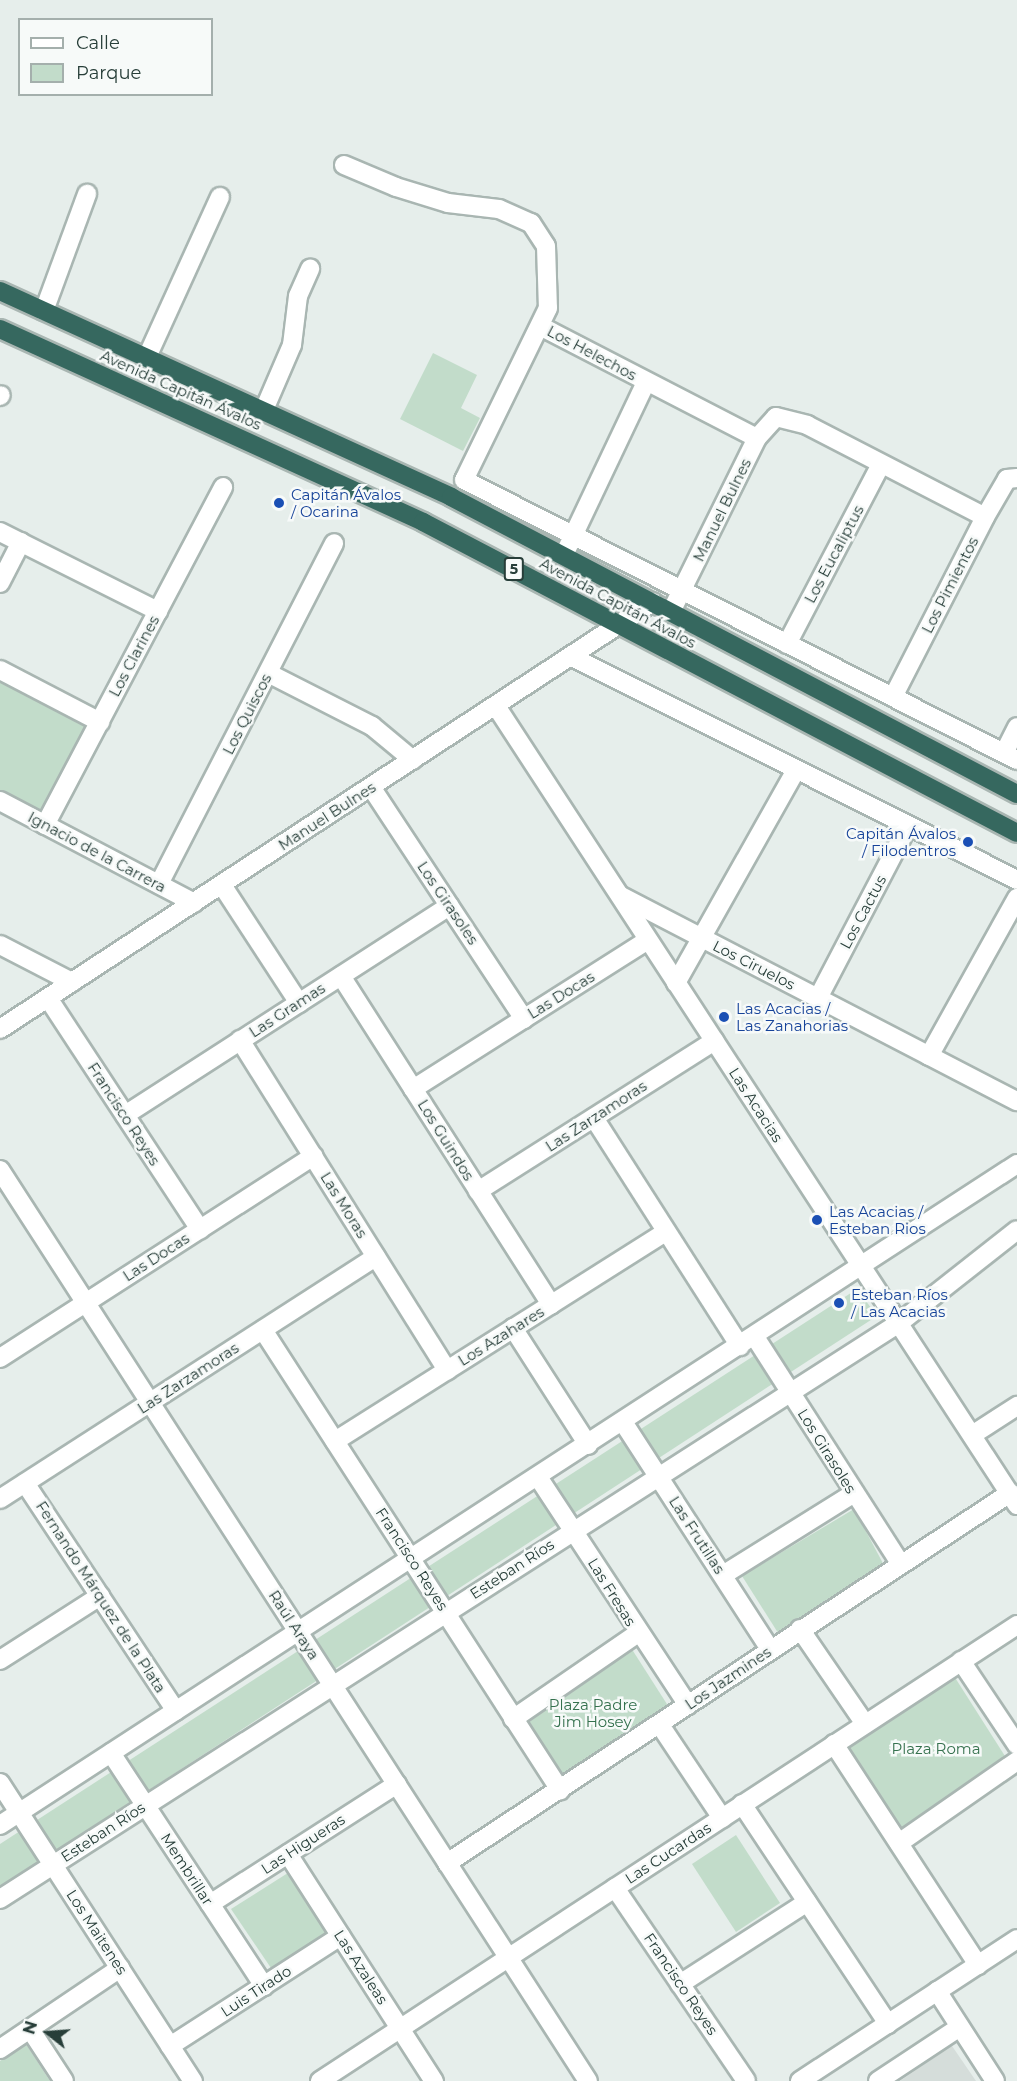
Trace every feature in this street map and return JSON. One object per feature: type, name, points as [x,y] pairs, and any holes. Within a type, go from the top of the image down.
[{"type":"highway","name":"Avenida Capitán Ávalos","points":[[0,291],[430,487],[564,555],[1017,795]]},
{"type":"highway","name":"Avenida Capitán Ávalos","points":[[0,329],[367,494],[1017,834]]},
{"type":"street","name":"Los Helechos","points":[[344,165],[396,188],[448,203],[499,209],[531,223],[546,246],[550,277],[548,308],[540,326],[757,438]]},
{"type":"street","points":[[44,311],[87,194]]},
{"type":"street","points":[[147,357],[220,197]]},
{"type":"street","points":[[264,411],[292,345],[298,296],[310,269]]},
{"type":"street","points":[[540,326],[464,480],[1010,757],[1017,727]]},
{"type":"street","points":[[564,555],[646,382]]},
{"type":"street","name":"Manuel Bulnes","points":[[671,612],[757,438],[771,419],[782,417],[807,425],[881,464]]},
{"type":"street","points":[[881,464],[985,517]]},
{"type":"street","name":"Los Eucaliptus","points":[[787,644],[881,464]]},
{"type":"street","name":"Los Pimientos","points":[[893,697],[985,517],[1007,479],[1015,477]]},
{"type":"street","name":"Los Clarines","points":[[45,825],[223,487]]},
{"type":"street","points":[[0,532],[158,610]]},
{"type":"street","points":[[0,583],[21,542]]},
{"type":"street","name":"Los Quiscos","points":[[159,885],[334,543]]},
{"type":"street","name":"Manuel Bulnes","points":[[0,1029],[653,602]]},
{"type":"street","points":[[572,657],[1017,880]]},
{"type":"street","points":[[0,670],[100,722]]},
{"type":"street","points":[[268,673],[372,726],[413,760]]},
{"type":"street","name":"Las Acacias","points":[[495,706],[1013,1499]]},
{"type":"street","points":[[676,983],[796,770]]},
{"type":"street","name":"Los Girasoles","points":[[371,787],[524,1019]]},
{"type":"street","name":"Ignacio de la Carrera","points":[[0,801],[194,903]]},
{"type":"street","name":"Los Cactus","points":[[818,998],[908,826]]},
{"type":"street","points":[[222,885],[299,1003]]},
{"type":"street","name":"Los Ciruelos","points":[[619,896],[1017,1101]]},
{"type":"street","points":[[930,1056],[1017,898]]},
{"type":"street","name":"Las Gramas","points":[[125,1115],[449,906]]},
{"type":"street","name":"Las Docas","points":[[413,1089],[648,940]]},
{"type":"street","points":[[0,945],[72,982]]},
{"type":"street","name":"Los Guindos","points":[[341,976],[551,1305]]},
{"type":"street","name":"Francisco Reyes","points":[[48,998],[200,1229]]},
{"type":"street","name":"Las Moras","points":[[240,1040],[447,1370]]},
{"type":"street","name":"Las Zarzamoras","points":[[478,1191],[714,1041]]},
{"type":"street","name":"Los Girasoles","points":[[594,1118],[666,1232],[747,1342],[790,1391],[901,1564]]},
{"type":"street","name":"Las Docas","points":[[0,1358],[313,1156]]},
{"type":"street","points":[[0,1825],[624,1422],[1017,1164]]},
{"type":"street","name":"Raúl Araya","points":[[0,1170],[588,2081]]},
{"type":"street","name":"Esteban Ríos","points":[[0,1899],[332,1684],[899,1323],[1017,1230]]},
{"type":"street","name":"Los Azahares","points":[[335,1441],[666,1232]]},
{"type":"street","name":"Las Zarzamoras","points":[[0,1499],[376,1257]]},
{"type":"street","points":[[513,1328],[588,1445]]},
{"type":"street","name":"Francisco Reyes","points":[[263,1330],[560,1790]]},
{"type":"street","points":[[972,1435],[1017,1406]]},
{"type":"street","name":"Las Frutillas","points":[[624,1422],[771,1649]]},
{"type":"street","name":"Las Fresas","points":[[538,1477],[638,1633],[688,1705]]},
{"type":"street","name":"Fernando Márquez de la Plata","points":[[26,1483],[176,1712]]},
{"type":"street","points":[[723,1575],[854,1493]]},
{"type":"street","name":"Los Jazmines","points":[[447,1863],[660,1725],[800,1629],[901,1564],[1013,1499]]},
{"type":"street","points":[[0,1660],[100,1596]]},
{"type":"street","name":"Las Cucardas","points":[[320,2081],[1017,1624]]},
{"type":"street","points":[[800,1629],[865,1724]]},
{"type":"street","points":[[513,1719],[638,1633]]},
{"type":"street","points":[[961,1661],[1017,1745]]},
{"type":"street","points":[[660,1725],[722,1818]]},
{"type":"street","points":[[834,1744],[978,1965]]},
{"type":"street","name":"Membrillar","points":[[111,1753],[264,1986]]},
{"type":"street","points":[[899,1843],[1017,1761]]},
{"type":"street","name":"Los Maitenes","points":[[0,1783],[193,2081]]},
{"type":"street","name":"Las Higueras","points":[[210,1904],[397,1784]]},
{"type":"street","points":[[742,1804],[888,2024]]},
{"type":"street","name":"Las Azaleas","points":[[288,1854],[434,2081]]},
{"type":"street","name":"Francisco Reyes","points":[[615,1888],[746,2081]]},
{"type":"street","points":[[680,1984],[807,1902]]},
{"type":"street","name":"Luis Tirado","points":[[170,2046],[341,1936]]},
{"type":"street","points":[[800,2081],[1017,1939]]},
{"type":"street","points":[[0,2049],[120,1968]]},
{"type":"street","points":[[937,1991],[995,2081]]},
{"type":"street","points":[[878,2081],[960,2027]]},
{"type":"street","points":[[30,2029],[64,2081]]},
{"type":"shaded area","points":[[951,2046],[976,2081],[900,2081]]},
{"type":"green space","points":[[433,353],[477,375],[461,408],[480,418],[463,451],[400,419]]},
{"type":"green space","points":[[0,679],[86,724],[39,816],[0,796]]},
{"type":"green space","points":[[857,1289],[877,1316],[0,1887],[0,1844]]},
{"type":"green space","points":[[854,1509],[886,1569],[780,1636],[742,1576]]},
{"type":"green space","name":"Plaza Padre Jim Hosey","points":[[626,1640],[672,1712],[559,1785],[513,1714]]},
{"type":"green space","name":"Plaza Roma","points":[[954,1676],[1010,1764],[900,1831],[849,1746]]},
{"type":"green space","points":[[736,1835],[780,1903],[736,1932],[692,1864]]},
{"type":"green space","points":[[291,1871],[332,1929],[271,1968],[231,1909]]},
{"type":"green space","points":[[26,2044],[50,2081],[0,2081],[0,2061]]},
{"type":"place","name":"Capitán Ávalos / Ocarina","points":[[279,503]]},
{"type":"place","name":"Capitán Ávalos / Filodentros","points":[[968,842]]},
{"type":"place","name":"Las Acacias / Las Zanahorias","points":[[724,1017]]},
{"type":"place","name":"Las Acacias / Esteban Rios","points":[[817,1220]]},
{"type":"place","name":"Esteban Ríos / Las Acacias","points":[[839,1303]]}]
